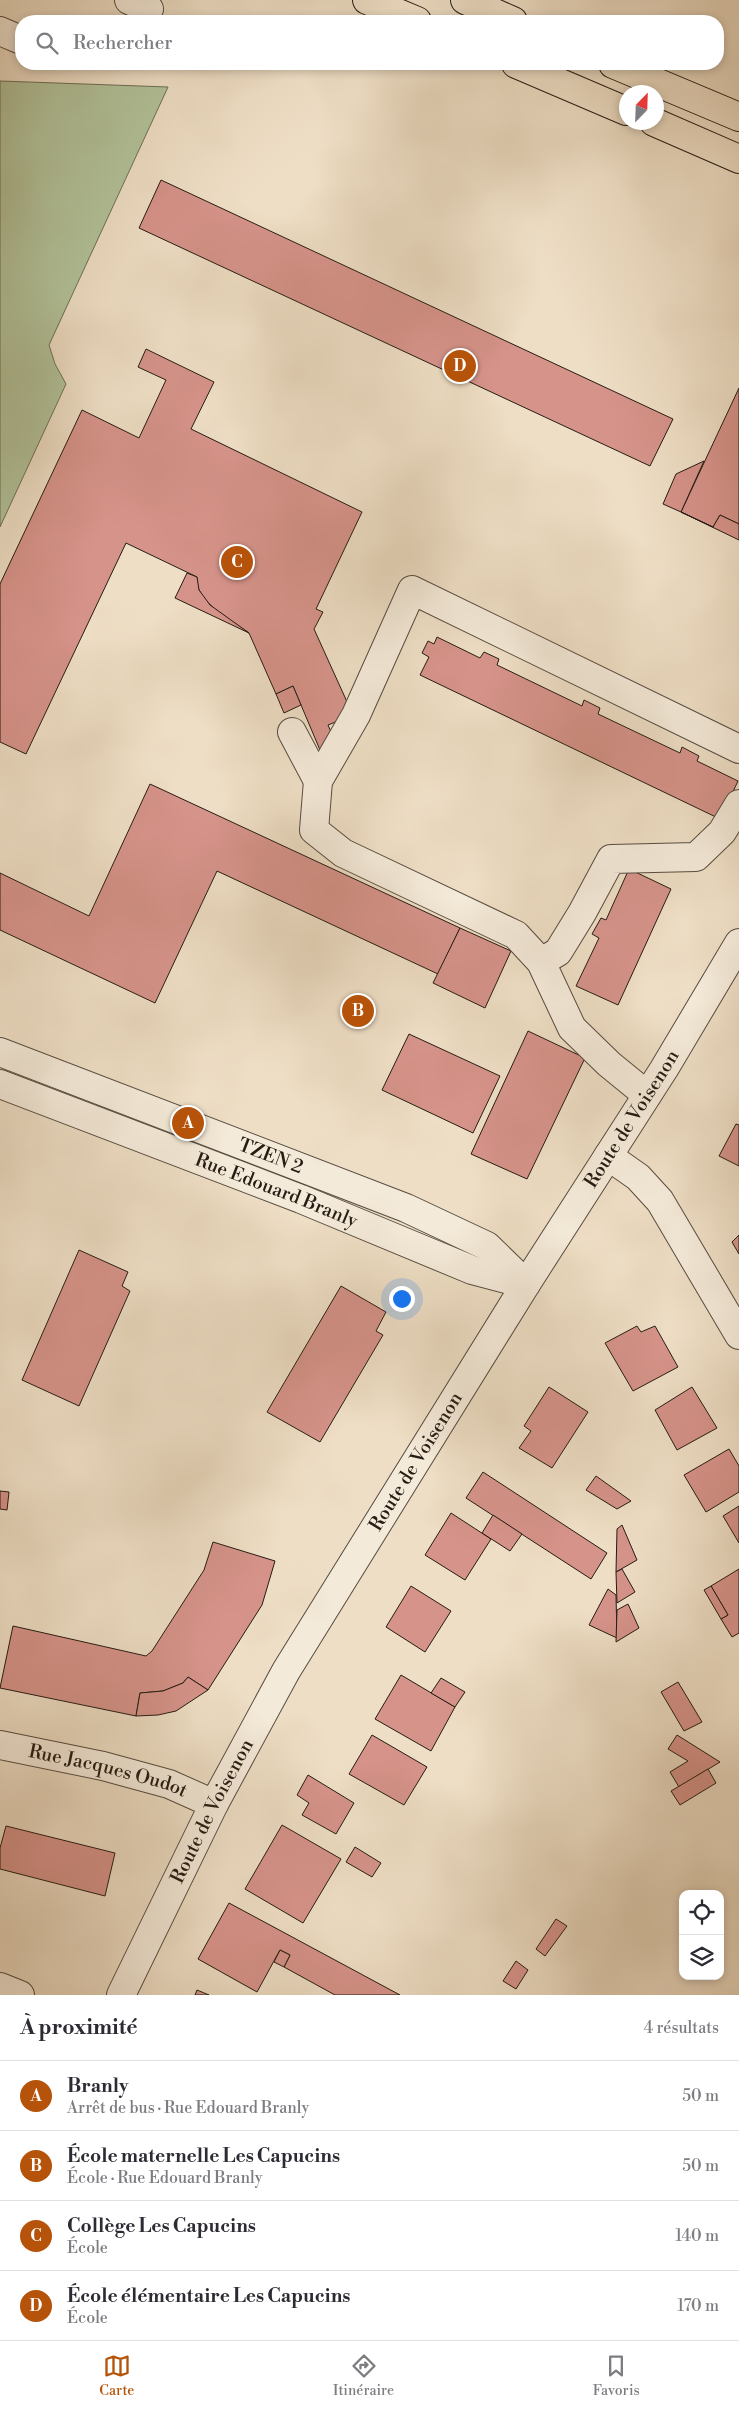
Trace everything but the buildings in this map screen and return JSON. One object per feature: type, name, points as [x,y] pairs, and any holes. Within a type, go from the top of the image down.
[{"type":"main road","points":[[368,0],[403,15]]},
{"type":"main road","points":[[465,0],[499,15]]},
{"type":"main road","points":[[530,70],[619,108]]},
{"type":"main road","points":[[627,70],[739,117]]},
{"type":"main road","points":[[664,126],[739,159]]},
{"type":"street","points":[[0,31],[15,37]]},
{"type":"street","points":[[647,1095],[609,1064],[572,1028],[541,962],[516,935],[343,853],[314,830],[318,781],[356,715],[412,590],[739,749]]},
{"type":"street","points":[[292,732],[318,781]]},
{"type":"street","points":[[541,962],[558,952],[582,913],[611,859],[696,856],[722,832],[739,804]]},
{"type":"street","name":"Route de Voisenon","points":[[121,1995],[214,1804],[286,1671],[526,1284],[647,1095],[731,974],[739,944]]},
{"type":"street","name":"TZEN 2","points":[[0,1052],[406,1208],[487,1246],[526,1284]]},
{"type":"street","name":"Rue Edouard Branly","points":[[0,1084],[384,1232],[472,1270],[526,1284]]},
{"type":"street","points":[[608,1156],[638,1177],[660,1201],[739,1335]]},
{"type":"street","name":"Rue Jacques Oudot","points":[[0,1745],[103,1766],[141,1776],[169,1784],[214,1804]]},
{"type":"street","points":[[0,1987],[20,1995]]},
{"type":"green space","points":[[0,81],[168,87],[49,345],[55,364],[66,384],[0,527]]},
{"type":"place","name":"École élémentaire Les Capucins","points":[[460,366]]},
{"type":"place","name":"Collège Les Capucins","points":[[237,562]]},
{"type":"place","name":"École maternelle Les Capucins","points":[[358,1011]]},
{"type":"place","name":"Branly","points":[[188,1123]]}]
